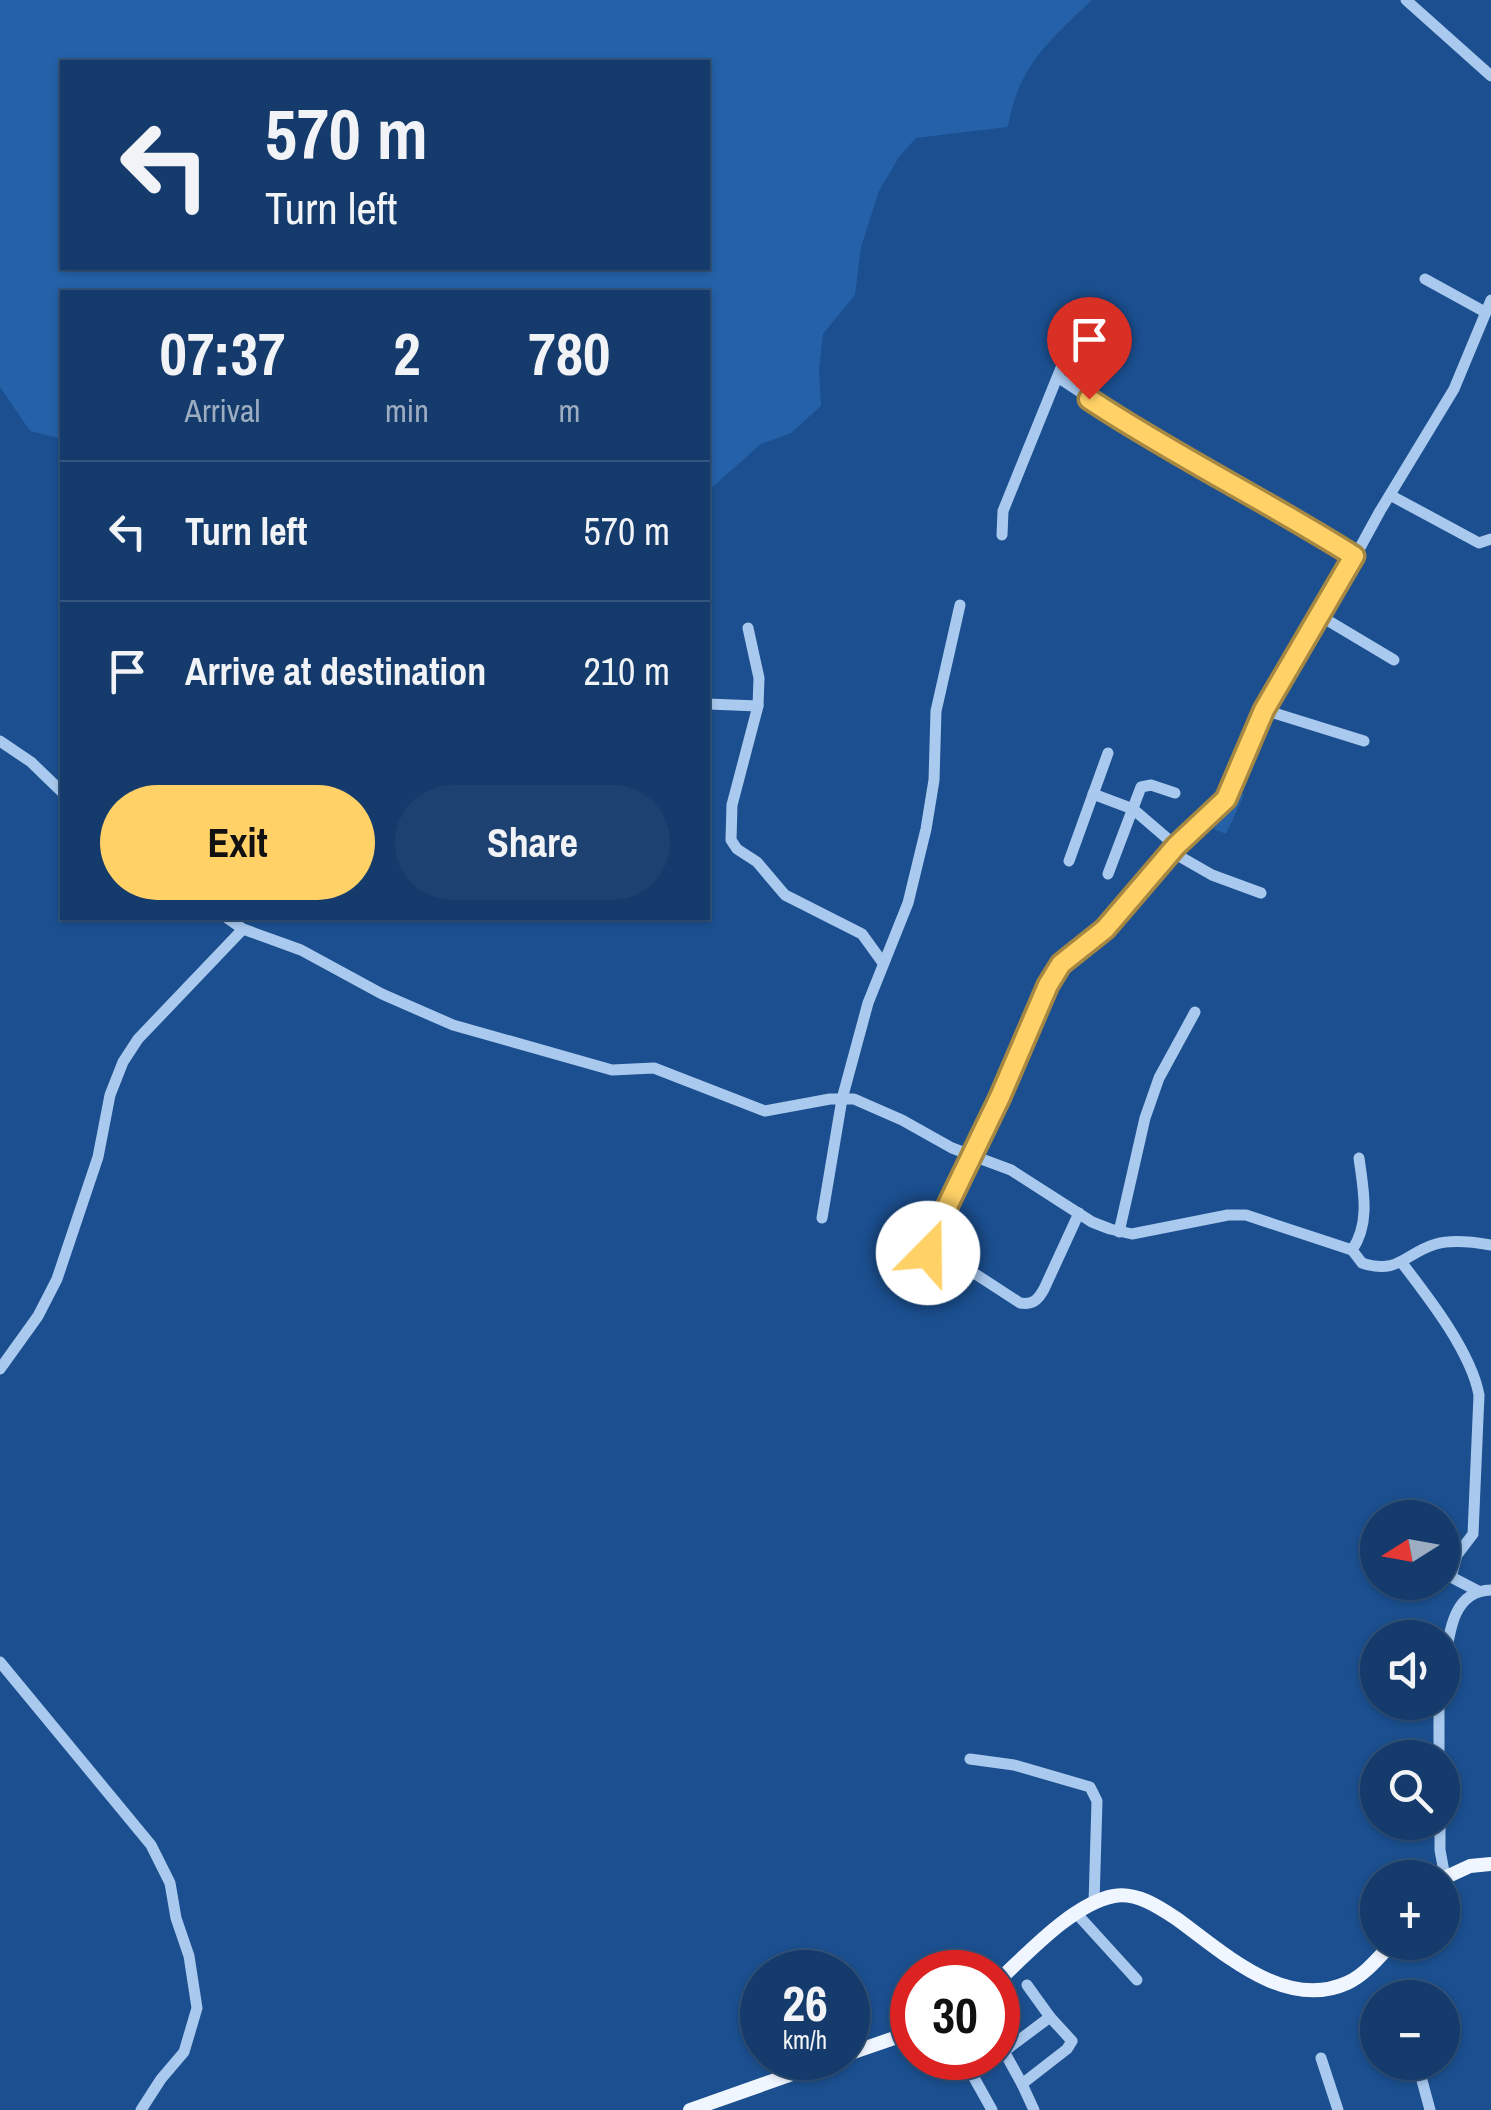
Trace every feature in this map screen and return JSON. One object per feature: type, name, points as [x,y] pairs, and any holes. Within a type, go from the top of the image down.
[{"type":"main road","points":[[1460,1871],[1491,1864]]},
{"type":"main road","points":[[1020,1961],[1094,1904],[1125,1896],[1149,1902],[1266,1980],[1304,1990],[1350,1982],[1373,1960]]},
{"type":"main road","points":[[690,2110],[775,2080]]},
{"type":"street","points":[[1406,0],[1491,76]]},
{"type":"street","points":[[1079,1213],[1044,1289],[1028,1304],[968,1271],[929,1258],[929,1244],[1048,985],[1061,964],[1105,929],[1174,849],[1226,799],[1264,710],[1454,389],[1489,306],[1425,279]]},
{"type":"street","points":[[1002,535],[1003,511],[1082,316]]},
{"type":"street","points":[[1059,378],[1148,438],[1280,509],[1354,556]]},
{"type":"street","points":[[1390,495],[1479,542],[1491,539]]},
{"type":"street","points":[[822,1218],[842,1099],[868,1003],[908,904],[926,829],[934,780],[936,711],[960,605]]},
{"type":"street","points":[[1322,616],[1394,660]]},
{"type":"street","points":[[748,628],[757,666],[758,706],[732,805],[731,840],[757,862],[785,895],[862,934],[883,963]]},
{"type":"street","points":[[710,704],[758,706]]},
{"type":"street","points":[[1264,710],[1364,741]]},
{"type":"street","points":[[0,741],[31,762],[60,790]]},
{"type":"street","points":[[1069,861],[1108,753]]},
{"type":"street","points":[[1108,874],[1144,786],[1175,793]]},
{"type":"street","points":[[1093,794],[1132,809],[1174,849],[1212,875],[1261,893]]},
{"type":"street","points":[[230,920],[454,1025],[612,1070],[654,1068],[764,1111],[842,1099],[877,1108],[972,1156],[1011,1170],[1092,1222],[1119,1232],[1132,1234],[1238,1214],[1352,1250],[1362,1263],[1372,1266],[1402,1263],[1435,1244],[1491,1245]]},
{"type":"street","points":[[0,1368],[38,1316],[57,1279],[98,1157],[110,1095],[123,1062],[138,1039],[243,929]]},
{"type":"street","points":[[1119,1232],[1145,1118],[1159,1078],[1195,1012]]},
{"type":"street","points":[[1352,1250],[1362,1232],[1364,1210],[1359,1158]]},
{"type":"street","points":[[1402,1263],[1452,1336],[1477,1384],[1473,1534],[1458,1555],[1450,1576],[1485,1590]]},
{"type":"street","points":[[1455,1620],[1458,1607],[1468,1595],[1485,1590]]},
{"type":"street","points":[[0,1662],[151,1845],[170,1882],[176,1918],[189,1956],[197,2008],[184,2052],[141,2110]]},
{"type":"street","points":[[970,1760],[1014,1766],[1090,1787],[1096,1801],[1094,1904]]},
{"type":"street","points":[[1078,1914],[1137,1980]]},
{"type":"street","points":[[1022,2084],[1072,2043],[1027,1984]]},
{"type":"street","points":[[1020,2041],[1050,2017]]},
{"type":"street","points":[[1321,2058],[1338,2110]]},
{"type":"street","points":[[977,2080],[992,2110]]},
{"type":"street","points":[[1020,2080],[1034,2110]]},
{"type":"street","points":[[1422,2080],[1430,2110]]},
{"type":"shaded area","points":[[0,0],[1092,0],[1050,42],[1028,71],[1019,87],[1008,127],[916,138],[899,157],[879,191],[861,247],[855,295],[823,334],[821,406],[791,433],[761,444],[710,489],[710,290],[60,290],[60,438],[30,431],[0,387]]},
{"type":"shaded area","points":[[1235,791],[1244,795],[1226,834],[1214,829]]},
{"type":"route","points":[[928,1253],[1048,985],[1061,964],[1105,929],[1176,846],[1226,799],[1264,710],[1354,556],[1280,509],[1148,438],[1089,399]]}]
